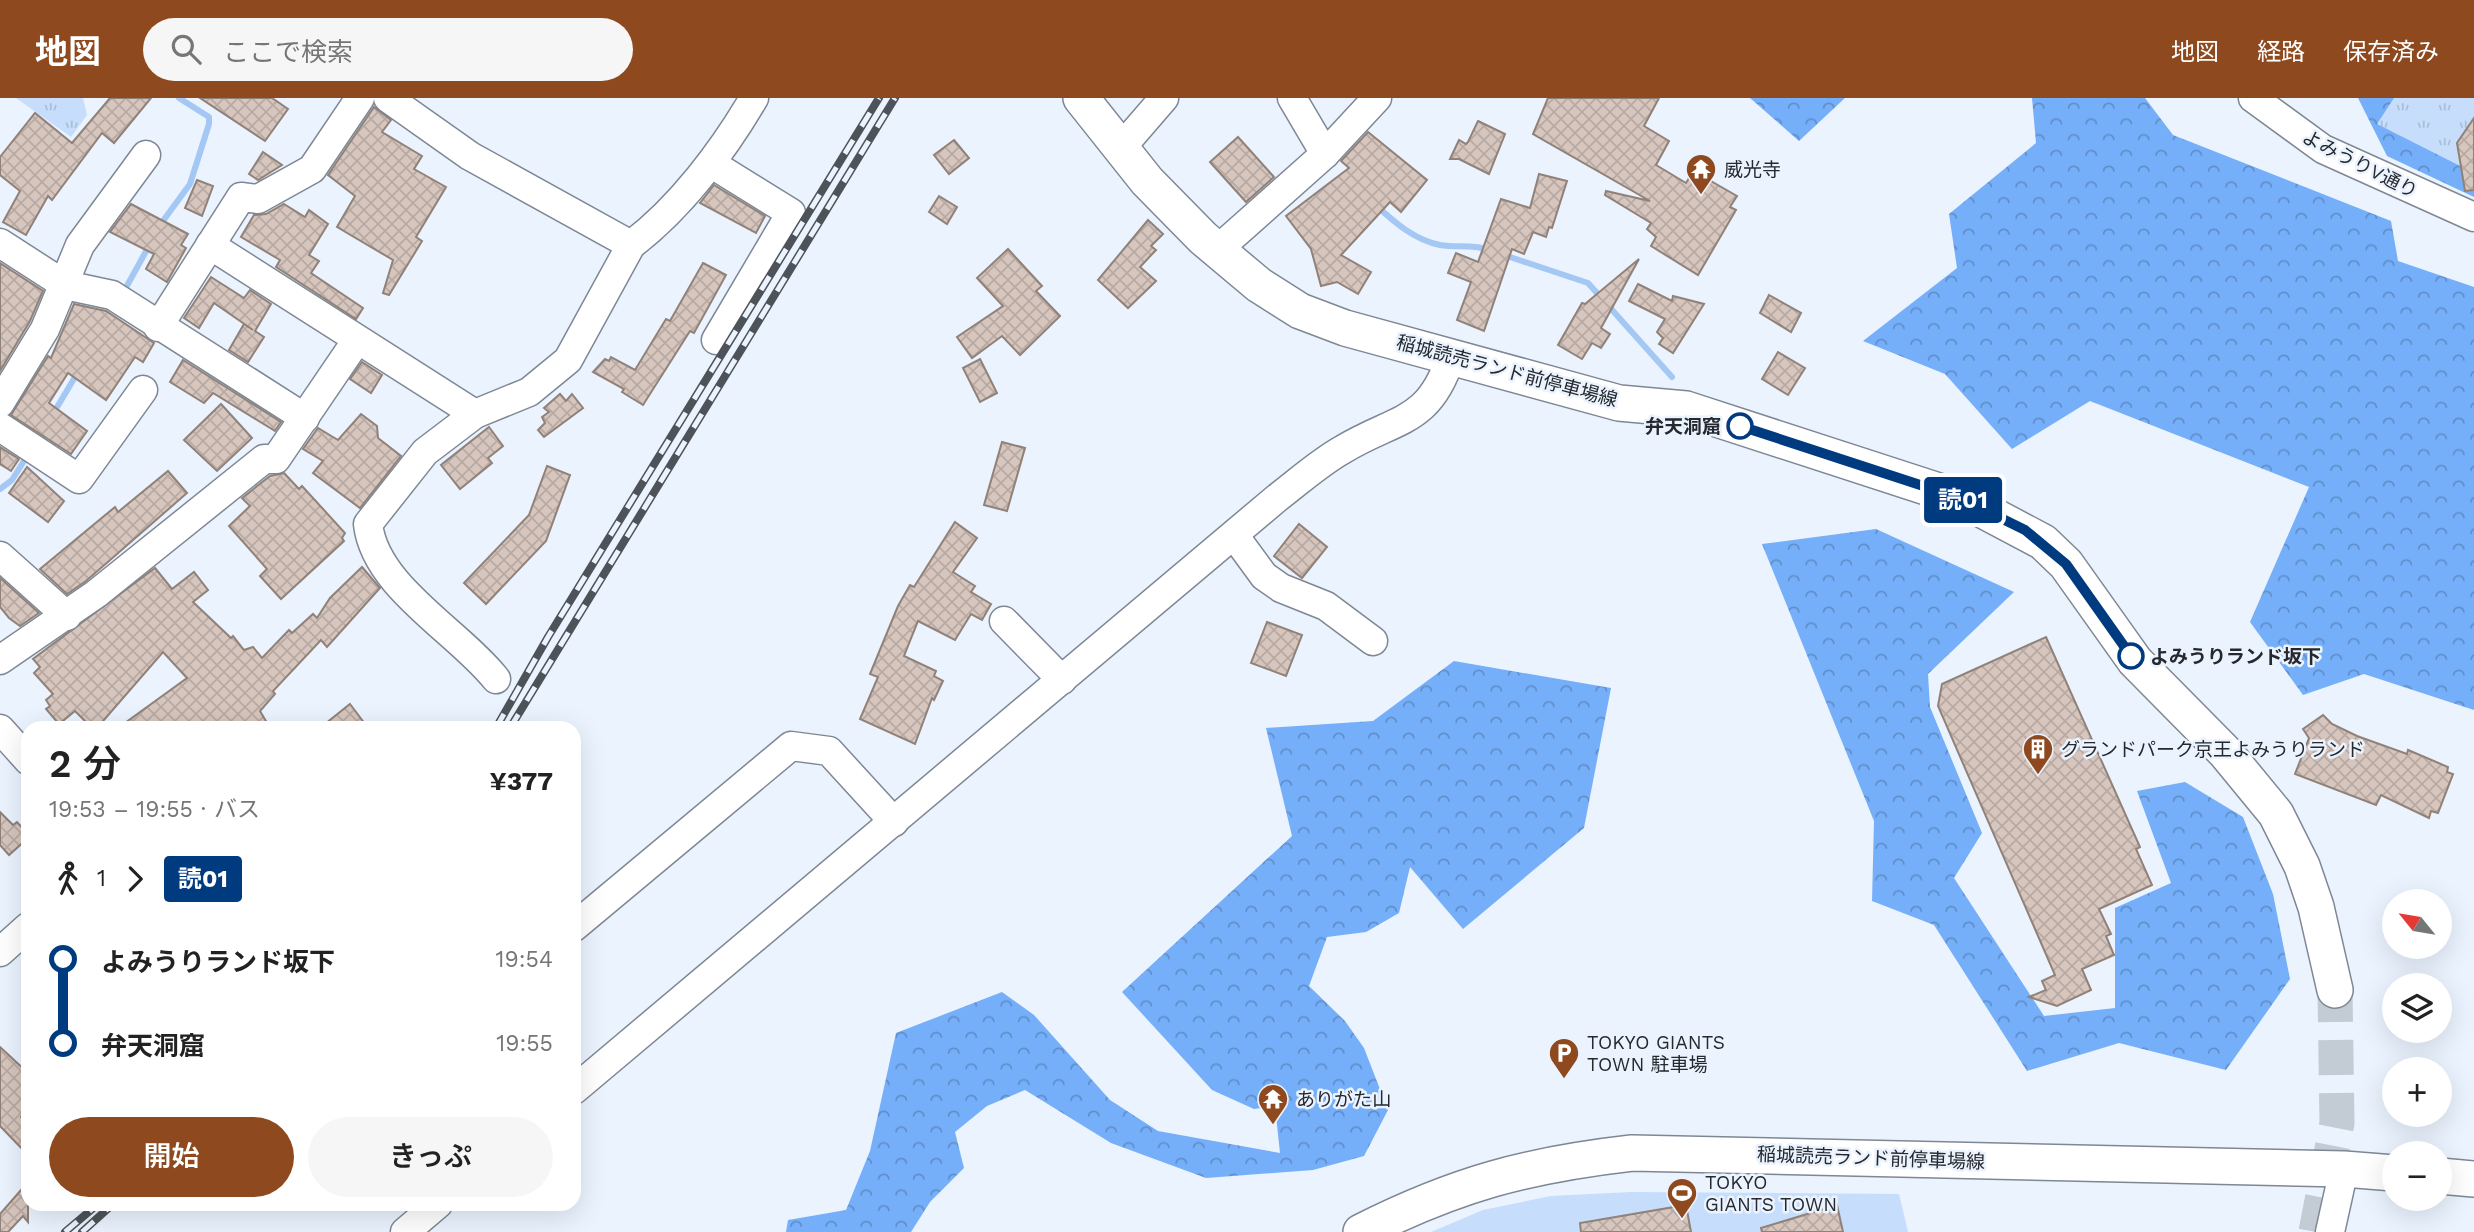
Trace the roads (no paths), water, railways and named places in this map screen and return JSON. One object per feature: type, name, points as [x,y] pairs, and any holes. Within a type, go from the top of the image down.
[{"type":"main road","name":"稲城読売ランド前停車場線","points":[[1081,98],[1147,181],[1216,251],[1259,285],[1310,315],[1345,328],[1619,403],[1699,413],[1960,498],[2043,542],[2072,572],[2135,661],[2225,752],[2276,814],[2302,866],[2316,907],[2335,990]]},
{"type":"main road","name":"稲城読売ランド前停車場線","points":[[1361,1232],[1416,1205],[1475,1182],[1535,1167],[1632,1153],[2382,1172]]},
{"type":"main road","points":[[2452,1178],[2474,1179]]},
{"type":"street","points":[[158,327],[241,197],[258,200],[312,170],[360,98]]},
{"type":"street","points":[[388,98],[421,108],[470,156],[631,245]]},
{"type":"street","points":[[1120,149],[1164,98]]},
{"type":"street","points":[[1292,98],[1325,154]]},
{"type":"street","points":[[1216,251],[1325,154],[1377,98]]},
{"type":"street","name":"よみうりV通り","points":[[2253,98],[2323,149],[2474,217]]},
{"type":"street","points":[[496,679],[479,657],[406,592],[379,560],[370,543],[368,524],[425,452],[475,414],[529,392],[568,360],[631,245],[645,234],[712,164],[742,103]]},
{"type":"street","points":[[0,403],[10,366],[45,329],[80,245],[145,155]]},
{"type":"street","points":[[712,164],[792,214],[716,340]]},
{"type":"street","points":[[0,243],[65,285],[112,295],[147,316],[158,327],[305,418]]},
{"type":"street","points":[[210,245],[475,414]]},
{"type":"street","points":[[0,660],[67,615],[264,459],[276,459],[357,340]]},
{"type":"street","points":[[581,1084],[1327,459],[1426,406],[1444,380],[1451,356]]},
{"type":"street","points":[[0,427],[79,479],[144,390]]},
{"type":"street","points":[[1234,535],[1253,562],[1273,582],[1303,599],[1325,606],[1373,641]]},
{"type":"street","points":[[0,556],[67,615]]},
{"type":"street","points":[[1004,621],[1062,680]]},
{"type":"street","points":[[0,729],[21,752]]},
{"type":"street","points":[[581,921],[790,746],[829,751],[894,822]]},
{"type":"street","points":[[0,952],[21,934]]},
{"type":"street","points":[[2330,1232],[2344,1169]]},
{"type":"street","points":[[405,1232],[430,1211]]},
{"type":"waterway","points":[[160,225],[190,184],[209,124],[209,117],[179,98]]},
{"type":"waterway","points":[[1377,206],[1406,230],[1431,243],[1490,250]]},
{"type":"waterway","points":[[123,293],[150,244]]},
{"type":"waterway","points":[[1504,255],[1588,283],[1672,377]]},
{"type":"waterway","points":[[53,414],[78,372]]},
{"type":"waterway","points":[[0,489],[12,480],[29,453]]},
{"type":"tunnel","points":[[2316,1232],[2337,1123],[2335,990]]},
{"type":"railway","points":[[500,721],[548,637],[879,98]]},
{"type":"railway","points":[[514,721],[895,98]]},
{"type":"railway","points":[[65,1232],[90,1211]]},
{"type":"railway","points":[[82,1232],[105,1211]]},
{"type":"place","name":"威光寺","points":[[1701,196]]},
{"type":"place","name":"弁天洞窟","points":[[1740,426]]},
{"type":"place","name":"よみうりランド坂下","points":[[2131,656]]},
{"type":"place","name":"グランドパーク京王よみうりランド","points":[[2038,776]]},
{"type":"place","name":"TOKYO GIANTS TOWN 駐車場","points":[[1564,1080]]},
{"type":"place","name":"ありがた山","points":[[1273,1126]]},
{"type":"place","name":"TOKYO GIANTS TOWN","points":[[1682,1220]]}]
